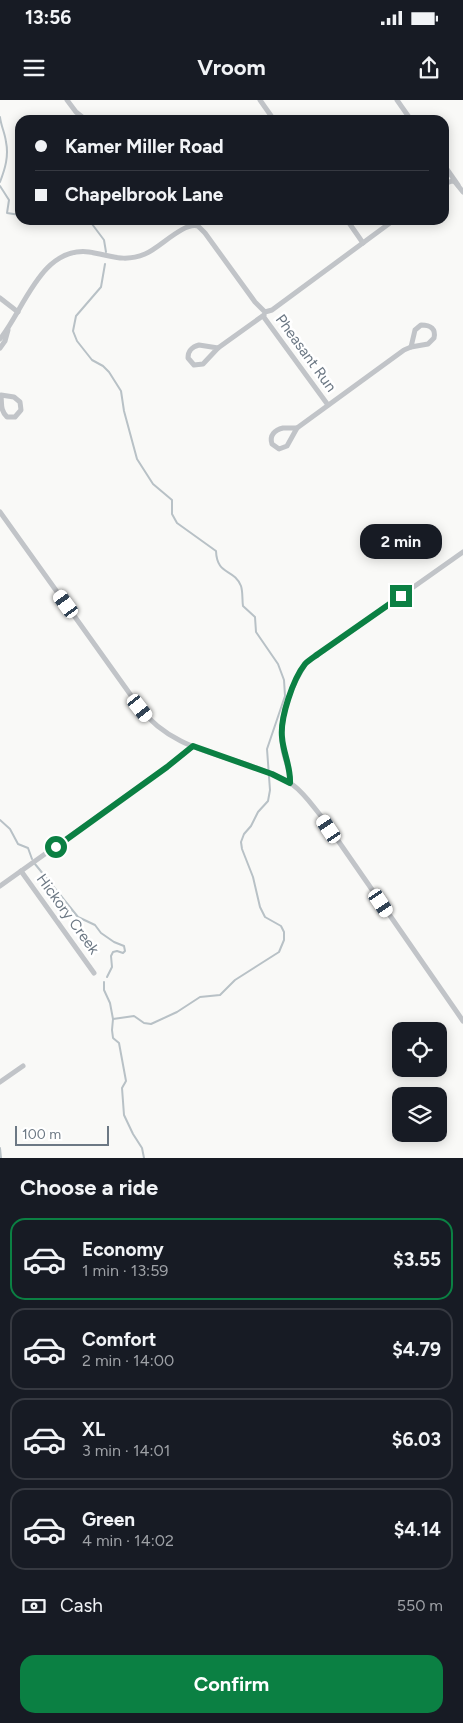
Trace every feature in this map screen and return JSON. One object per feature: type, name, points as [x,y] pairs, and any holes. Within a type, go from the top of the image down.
[{"type":"street","points":[[67,100],[80,115]]},
{"type":"street","points":[[260,100],[270,115]]},
{"type":"street","points":[[397,100],[408,115]]},
{"type":"street","points":[[449,172],[463,192]]},
{"type":"street","points":[[449,182],[452,181],[458,185]]},
{"type":"street","points":[[0,339],[8,330],[38,278],[60,258],[80,252],[100,254],[114,258],[136,257],[156,248],[185,225]]},
{"type":"street","points":[[195,225],[205,233],[261,310],[264,312],[272,310]]},
{"type":"street","points":[[350,225],[363,243]]},
{"type":"street","points":[[218,348],[194,346],[188,353],[188,358],[194,365],[203,364],[218,348],[387,225]]},
{"type":"street","points":[[0,298],[18,312]]},
{"type":"street","name":"Pheasant Run","points":[[263,316],[328,405]]},
{"type":"street","points":[[297,428],[283,428],[274,432],[271,436],[272,444],[279,449],[287,446],[297,428],[404,350],[411,346],[432,342],[435,334],[434,330],[426,325],[418,327],[411,346]]},
{"type":"street","points":[[0,348],[5,341],[8,330]]},
{"type":"street","points":[[0,394],[14,397],[20,402],[21,410],[15,417],[7,417],[3,414],[0,394]]},
{"type":"street","points":[[0,512],[148,718],[167,734],[193,746],[272,774],[290,783],[303,794],[321,816],[463,1021]]},
{"type":"street","points":[[290,783],[290,772],[282,744],[282,727],[293,689],[306,664],[463,552]]},
{"type":"street","points":[[0,886],[167,767],[193,746]]},
{"type":"street","name":"Hickory Creek","points":[[21,871],[94,973]]},
{"type":"street","points":[[0,1082],[23,1066]]},
{"type":"waterway","points":[[0,117],[7,152],[0,182]]},
{"type":"waterway","points":[[0,186],[9,200],[7,213],[15,214]]},
{"type":"waterway","points":[[93,225],[104,240],[106,252]]},
{"type":"waterway","points":[[105,264],[101,287],[76,316],[73,331],[77,341],[92,360],[109,372],[121,391],[124,411],[137,459],[153,484],[172,500],[172,514],[177,523],[216,551],[219,564],[238,580],[242,588],[243,606],[255,617],[256,632],[278,664],[284,680],[285,696],[267,749],[270,790],[268,801],[258,812],[241,842],[253,877],[260,907],[265,917],[281,926],[284,932],[284,940],[279,952],[235,980],[220,995],[200,997],[177,1012],[151,1024],[144,1023],[134,1016],[113,1019]]},
{"type":"waterway","points":[[0,820],[10,829],[18,844],[28,848],[32,859]]},
{"type":"waterway","points":[[35,864],[78,917],[95,925],[101,933],[124,946],[125,951],[123,953],[113,952],[111,956],[112,967],[107,977]]},
{"type":"waterway","points":[[104,982],[104,990],[110,1003],[113,1019],[113,1038],[119,1043],[126,1081],[122,1088],[124,1115],[142,1148],[144,1158]]},
{"type":"waterway","points":[[0,1148],[1,1158]]},
{"type":"route","points":[[56,847],[193,746],[272,774],[290,783],[290,772],[284,752],[282,727],[285,711],[299,674],[306,664],[318,654],[401,596]]}]
